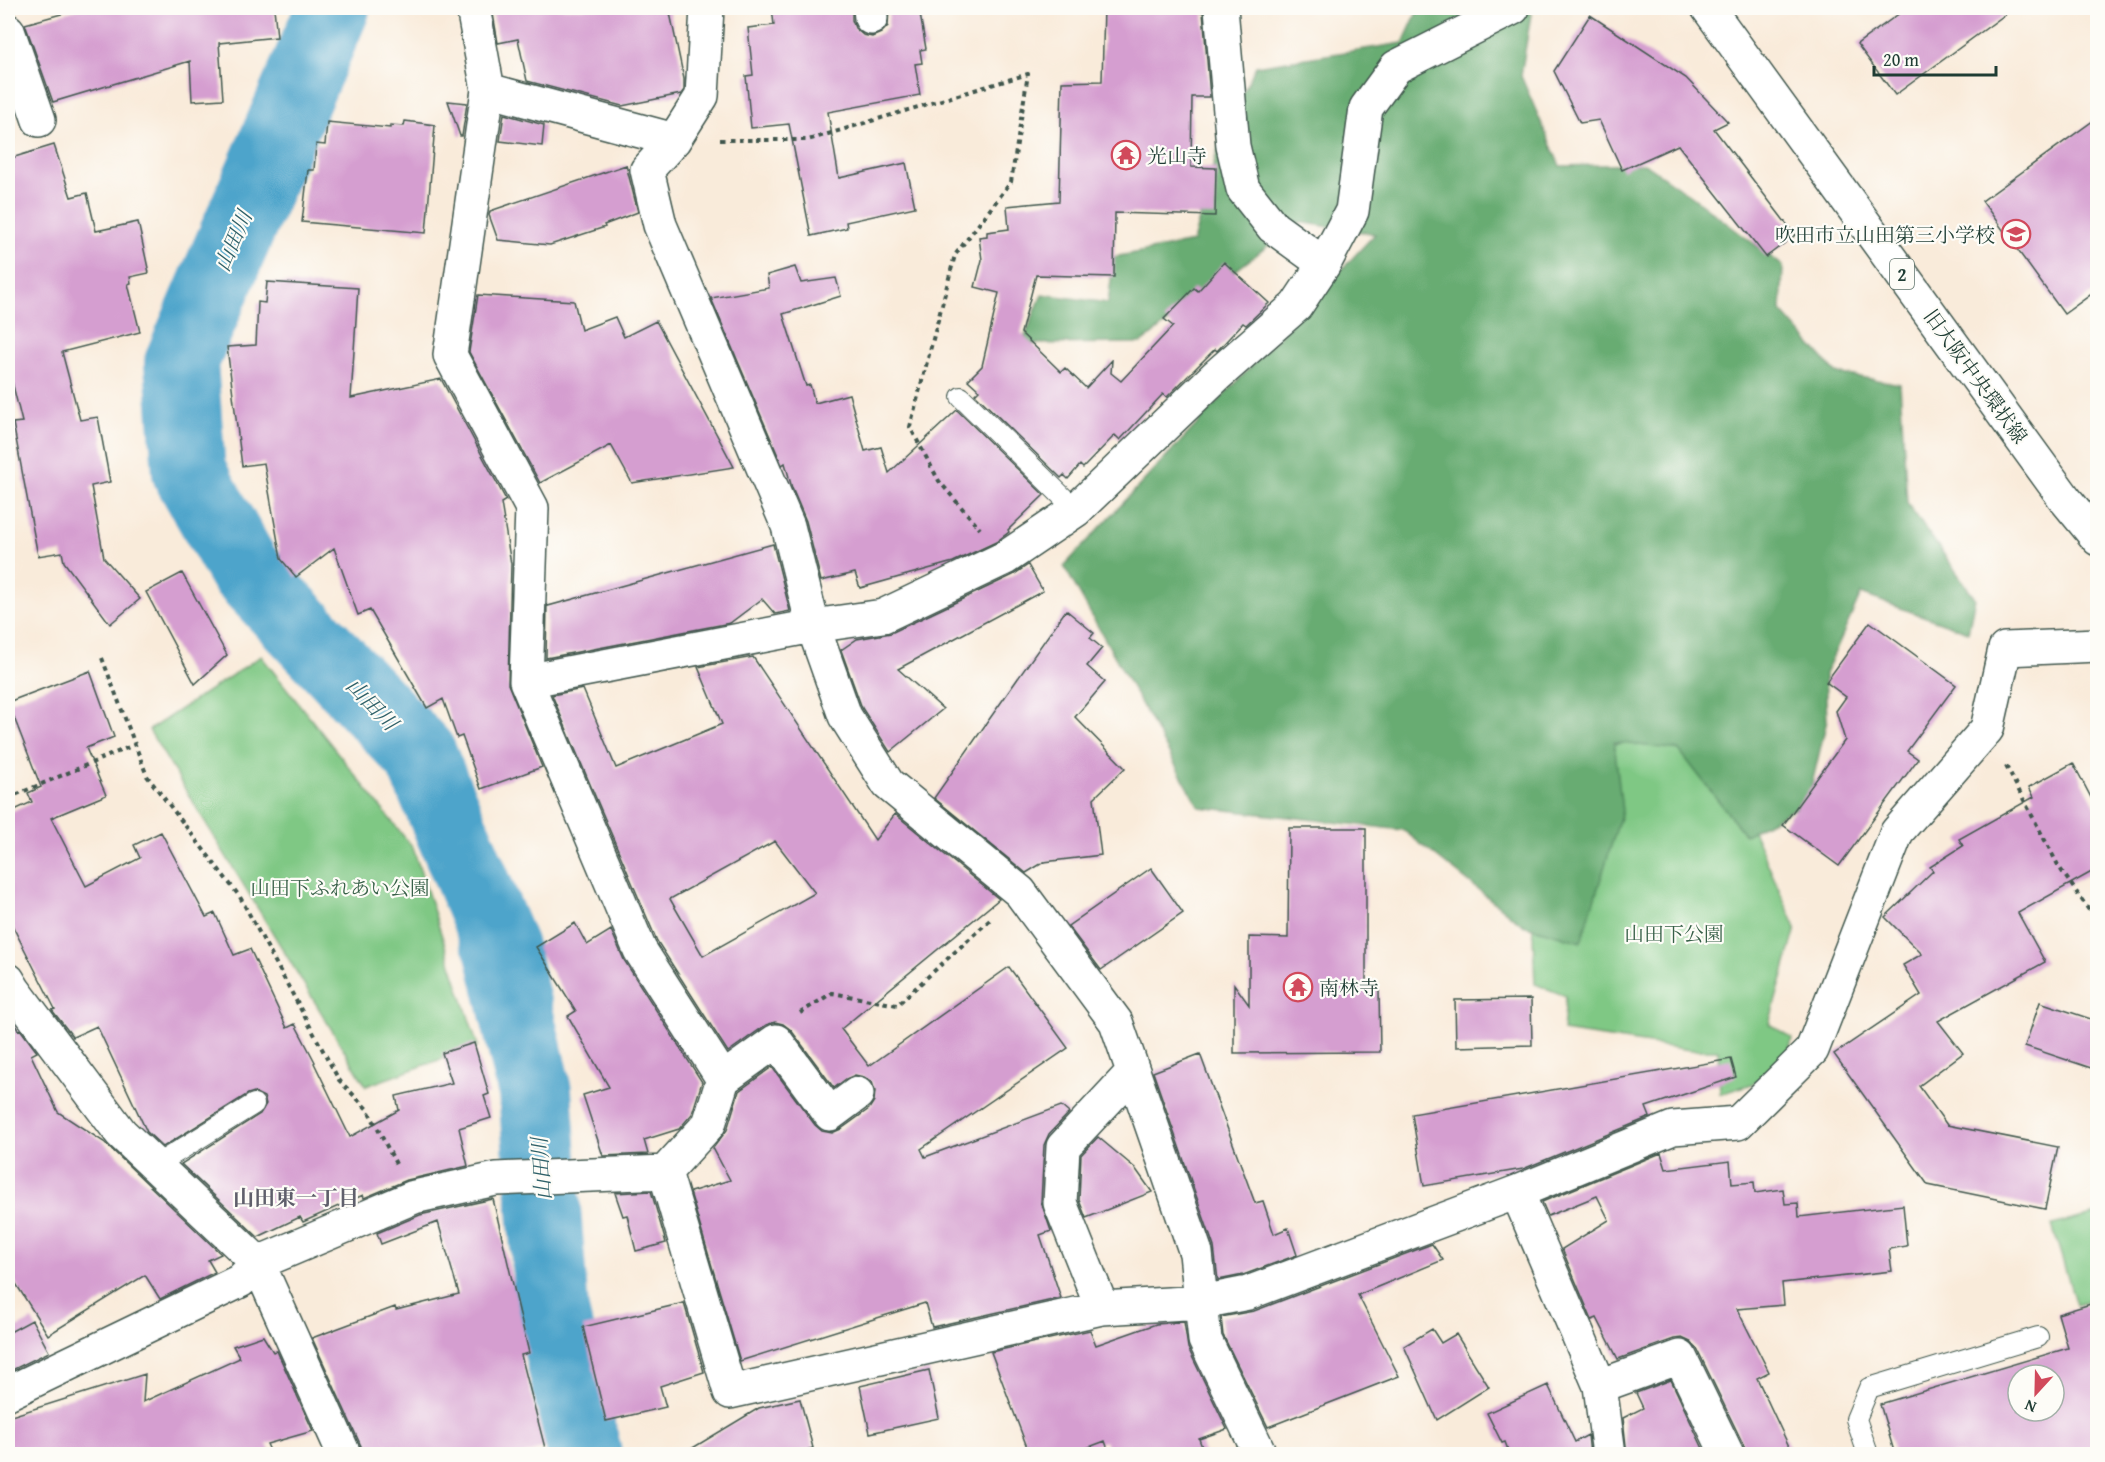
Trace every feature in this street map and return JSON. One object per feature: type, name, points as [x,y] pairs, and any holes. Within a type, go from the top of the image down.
[{"type":"street","points":[[473,8],[488,90],[450,355],[532,508],[526,681],[640,950],[723,1079]]},
{"type":"street","points":[[707,8],[702,96],[674,140],[647,170],[660,225],[788,526],[813,626],[845,716],[888,784],[1020,892],[1116,1022],[1196,1253],[1205,1340],[1254,1453]]},
{"type":"street","points":[[1221,8],[1233,146],[1243,189],[1273,227],[1324,264]]},
{"type":"street","points":[[526,681],[813,626],[883,616],[1005,558],[1076,510],[1216,376],[1296,306],[1324,264],[1352,211],[1366,108],[1396,68],[1513,8]]},
{"type":"street","name":"旧大阪中央環状線","points":[[1708,8],[2065,499],[2097,539]]},
{"type":"street","points":[[8,36],[39,120]]},
{"type":"street","points":[[488,90],[674,140]]},
{"type":"street","points":[[665,1172],[730,1392],[1102,1308],[1202,1302],[1248,1293],[1517,1192],[1673,1128],[1738,1123],[1812,1050],[1897,832],[1987,729],[2005,649],[2097,645]]},
{"type":"street","points":[[8,980],[121,1133],[258,1263],[344,1455]]},
{"type":"street","points":[[8,1394],[240,1281],[258,1263],[414,1197],[496,1179],[665,1172],[709,1124],[723,1079],[776,1041],[830,1114],[857,1094]]},
{"type":"street","points":[[1102,1308],[1060,1203],[1063,1147],[1133,1072]]},
{"type":"street","points":[[1517,1192],[1600,1386],[1609,1455]]},
{"type":"street","points":[[1600,1386],[1680,1357],[1727,1455]]},
{"type":"lane","points":[[961,397],[1076,510]]},
{"type":"lane","points":[[156,1166],[254,1104]]},
{"type":"lane","points":[[1868,1455],[1857,1419],[1869,1388],[2038,1337]]},
{"type":"path","points":[[674,140],[808,140],[1028,74],[1011,182],[955,255],[910,427],[939,481],[1005,558]]},
{"type":"path","points":[[102,658],[147,776],[240,897],[339,1080],[368,1110],[414,1197]]},
{"type":"path","points":[[1987,729],[2059,867],[2097,923]]},
{"type":"path","points":[[8,798],[134,745]]},
{"type":"path","points":[[776,1041],[781,1025],[832,993],[897,1005],[1020,892]]},
{"type":"green space","points":[[1419,8],[1532,8],[1521,76],[1560,166],[1645,164],[1690,195],[1783,266],[1781,311],[1836,373],[1900,384],[1907,503],[1975,598],[1968,632],[1861,594],[1825,674],[1827,720],[1808,801],[1745,835],[1679,750],[1614,742],[1622,811],[1581,942],[1523,925],[1403,830],[1199,807],[1064,566],[1375,234],[1299,222],[1141,343],[1022,344],[1042,294],[1108,303],[1114,257],[1193,242],[1221,137],[1256,66],[1403,43]]},
{"type":"green space","name":"山田下ふれあい公園","points":[[261,656],[413,848],[478,1046],[366,1086],[149,730]]},
{"type":"green space","name":"山田下公園","points":[[1682,738],[1748,819],[1796,928],[1769,1024],[1792,1038],[1786,1066],[1752,1084],[1720,1094],[1718,1050],[1690,1050],[1563,1031],[1566,996],[1535,984],[1531,884],[1604,745]]},
{"type":"green space","points":[[2097,1214],[2097,1299],[2076,1305],[2052,1225]]},
{"type":"building","points":[[83,8],[274,8],[277,37],[219,43],[223,99],[192,101],[190,61],[53,102],[25,24]]},
{"type":"building","points":[[492,8],[669,8],[684,79],[684,90],[681,94],[622,106],[527,81],[518,39],[498,43]]},
{"type":"building","points":[[772,8],[852,8],[855,28],[863,35],[872,37],[881,33],[888,26],[889,8],[919,8],[926,49],[920,50],[922,63],[915,64],[920,95],[828,112],[839,178],[906,163],[915,207],[846,222],[847,228],[811,236],[789,124],[751,128],[746,76],[753,75],[748,28],[774,25]]},
{"type":"building","points":[[1104,8],[1203,12],[1210,97],[1192,97],[1191,167],[1216,168],[1215,216],[1115,213],[1114,277],[1036,275],[1021,333],[1061,372],[1065,368],[1086,388],[1112,360],[1111,373],[1121,381],[1173,326],[1164,319],[1194,288],[1198,291],[1224,262],[1269,303],[1246,325],[1243,323],[1217,351],[1215,349],[1167,397],[1163,394],[1120,440],[1115,435],[1083,468],[1080,465],[1068,479],[1064,475],[1061,478],[975,394],[979,390],[968,380],[982,366],[999,293],[975,287],[982,260],[979,237],[987,236],[987,232],[1009,229],[1007,206],[1059,201],[1062,82],[1102,81]]},
{"type":"building","points":[[1907,8],[2014,8],[1895,95],[1857,44]]},
{"type":"building","points":[[1590,15],[1686,78],[1728,122],[1714,129],[1795,235],[1766,257],[1678,145],[1622,170],[1599,120],[1580,123],[1554,71]]},
{"type":"building","points":[[448,101],[467,103],[462,136],[460,136]]},
{"type":"building","points":[[504,114],[544,125],[542,146],[500,141]]},
{"type":"building","points":[[2097,118],[2097,290],[2064,314],[1982,201]]},
{"type":"building","points":[[405,121],[435,125],[426,233],[302,222],[308,170],[314,170],[316,144],[325,145],[327,122],[390,128],[390,125],[404,126]]},
{"type":"building","points":[[54,145],[71,197],[87,193],[96,231],[138,222],[149,273],[130,277],[131,283],[128,284],[140,332],[62,352],[80,420],[98,417],[110,482],[91,486],[104,558],[140,599],[110,624],[64,562],[62,552],[38,556],[13,423],[22,422],[8,365],[8,159]]},
{"type":"building","points":[[626,165],[638,212],[604,225],[605,227],[550,245],[498,240],[489,215],[490,211]]},
{"type":"building","points":[[795,267],[801,283],[836,278],[841,296],[783,314],[806,386],[810,385],[815,403],[849,394],[865,451],[881,447],[889,473],[957,410],[1044,495],[1008,530],[1009,532],[996,542],[953,562],[860,588],[855,573],[821,581],[806,521],[792,488],[785,463],[782,465],[711,298],[769,288],[767,275]]},
{"type":"building","points":[[267,282],[358,288],[351,398],[441,379],[506,500],[501,503],[511,564],[508,684],[542,767],[481,789],[462,736],[457,738],[443,699],[427,708],[370,610],[358,615],[334,548],[296,577],[281,559],[264,463],[242,466],[227,347],[256,345],[258,302],[265,303]]},
{"type":"building","points":[[478,295],[574,301],[581,330],[615,317],[624,337],[656,321],[734,467],[632,483],[611,445],[540,483],[469,352]]},
{"type":"building","points":[[773,544],[790,611],[775,614],[762,599],[730,623],[546,658],[547,604],[548,606]]},
{"type":"building","points":[[1028,565],[1043,591],[898,669],[943,709],[890,752],[862,708],[841,650],[857,639],[891,633],[1013,575]]},
{"type":"building","points":[[182,573],[227,655],[195,684],[146,592]]},
{"type":"building","points":[[1066,610],[1094,633],[1090,638],[1102,648],[1087,666],[1105,682],[1075,717],[1125,768],[1094,798],[1101,855],[1044,862],[1026,873],[934,798]]},
{"type":"building","points":[[1870,622],[1956,685],[1907,751],[1918,759],[1839,866],[1783,825],[1845,740],[1836,711],[1846,697],[1826,682]]},
{"type":"building","points":[[753,657],[875,840],[895,814],[999,899],[841,1029],[869,1066],[1009,967],[1068,1048],[921,1149],[925,1157],[1061,1106],[1069,1113],[1049,1134],[1044,1145],[1041,1202],[1051,1231],[1040,1235],[1061,1298],[932,1327],[925,1303],[740,1361],[690,1192],[730,1180],[713,1148],[727,1130],[739,1091],[772,1067],[815,1125],[822,1131],[832,1133],[869,1109],[874,1101],[875,1091],[872,1082],[855,1075],[834,1088],[791,1030],[783,1024],[775,1022],[766,1025],[728,1052],[657,941],[552,695],[583,689],[616,768],[722,724],[698,667]],"holes":[[[775,841],[815,893],[703,956],[670,899]]]},
{"type":"building","points":[[90,671],[114,737],[86,748],[106,795],[51,818],[86,886],[140,858],[134,845],[161,832],[206,917],[215,913],[234,955],[250,949],[287,1028],[295,1024],[350,1137],[399,1110],[396,1096],[452,1083],[442,1053],[474,1043],[489,1094],[484,1096],[491,1118],[459,1128],[468,1166],[407,1180],[364,1198],[363,1195],[303,1222],[300,1217],[258,1237],[181,1164],[260,1114],[266,1104],[264,1097],[254,1092],[248,1094],[163,1147],[147,1132],[97,1026],[73,1037],[52,1010],[55,1009],[8,917],[8,813],[32,802],[28,793],[41,787],[8,702]]},
{"type":"building","points":[[2073,763],[2097,809],[2097,869],[2018,913],[2045,962],[1938,1021],[1963,1053],[1919,1086],[1947,1125],[2058,1147],[2045,1209],[1928,1185],[1834,1054],[1921,995],[1903,965],[1922,954],[1885,917],[1933,871],[1930,867],[1963,846],[1959,839],[2034,797],[2029,787]]},
{"type":"building","points":[[1289,828],[1366,828],[1366,989],[1379,989],[1380,1052],[1234,1053],[1234,984],[1249,1005],[1249,937],[1288,938]]},
{"type":"building","points":[[1151,868],[1183,913],[1101,970],[1068,926]]},
{"type":"building","points":[[575,923],[587,945],[611,930],[624,960],[702,1082],[692,1114],[679,1129],[644,1140],[648,1154],[603,1156],[583,1095],[609,1087],[568,1016],[576,1011],[536,947]]},
{"type":"building","points":[[1531,999],[1532,1045],[1456,1047],[1455,1000]]},
{"type":"building","points":[[2040,1002],[2097,1021],[2097,1070],[2025,1046]]},
{"type":"building","points":[[8,1013],[18,1030],[20,1029],[37,1052],[31,1055],[58,1112],[104,1142],[221,1254],[208,1260],[215,1272],[160,1299],[145,1275],[48,1335],[8,1271]]},
{"type":"building","points":[[1200,1054],[1255,1203],[1263,1201],[1274,1234],[1288,1228],[1297,1255],[1243,1275],[1218,1280],[1214,1247],[1153,1072]]},
{"type":"building","points":[[1731,1059],[1736,1077],[1646,1107],[1650,1117],[1523,1169],[1424,1186],[1412,1114]]},
{"type":"building","points":[[1098,1137],[1135,1168],[1152,1192],[1086,1218],[1079,1200],[1081,1155]]},
{"type":"building","points":[[1661,1153],[1666,1169],[1730,1161],[1732,1184],[1754,1182],[1755,1193],[1783,1189],[1785,1204],[1798,1203],[1799,1217],[1903,1205],[1907,1246],[1889,1249],[1892,1271],[1782,1283],[1784,1305],[1737,1309],[1769,1372],[1757,1378],[1793,1455],[1746,1455],[1744,1446],[1697,1349],[1691,1342],[1682,1338],[1674,1339],[1618,1359],[1597,1318],[1592,1320],[1562,1249],[1609,1220],[1597,1196],[1548,1216],[1542,1202]]},
{"type":"building","points":[[651,1191],[666,1243],[636,1251],[627,1215],[623,1216],[615,1193]]},
{"type":"building","points":[[493,1199],[529,1353],[521,1355],[545,1448],[522,1455],[363,1455],[312,1338],[395,1307],[396,1310],[459,1294],[438,1222],[381,1244],[377,1233],[420,1215]]},
{"type":"building","points":[[1432,1244],[1443,1260],[1358,1295],[1399,1376],[1268,1427],[1223,1335],[1221,1317],[1254,1311]]},
{"type":"building","points":[[2097,1302],[2097,1449],[2079,1455],[1895,1455],[1880,1404],[2006,1366],[2006,1423],[2066,1423],[2066,1363],[2018,1363],[2068,1348],[2058,1314]]},
{"type":"building","points":[[684,1303],[704,1372],[660,1386],[666,1407],[606,1421],[583,1327]]},
{"type":"building","points":[[32,1320],[49,1352],[8,1372],[8,1333]]},
{"type":"building","points":[[1184,1322],[1188,1348],[1227,1429],[1199,1439],[1205,1455],[1110,1455],[1105,1441],[1068,1455],[1030,1455],[991,1352],[1090,1330],[1096,1345],[1156,1324]]},
{"type":"building","points":[[1432,1329],[1441,1343],[1456,1334],[1489,1387],[1437,1420],[1404,1346]]},
{"type":"building","points":[[263,1336],[273,1352],[277,1351],[313,1431],[267,1444],[272,1455],[8,1455],[8,1417],[145,1374],[143,1402],[240,1358],[233,1346]]},
{"type":"building","points":[[929,1370],[939,1418],[870,1433],[860,1386]]},
{"type":"building","points":[[1671,1380],[1706,1455],[1627,1455],[1623,1418],[1643,1408],[1636,1393]]},
{"type":"building","points":[[1548,1385],[1575,1442],[1588,1435],[1590,1455],[1510,1455],[1505,1442],[1502,1443],[1487,1413]]},
{"type":"building","points":[[800,1399],[813,1448],[790,1455],[681,1455],[759,1408]]},
{"type":"waterway","name":"山田川","points":[[333,8],[181,363],[189,472],[244,569],[420,755],[501,948],[535,1092],[552,1312],[585,1454]]},
{"type":"place","name":"光山寺","points":[[1126,155]]},
{"type":"place","name":"吹田市立山田第三小学校","points":[[2016,234]]},
{"type":"place","name":"南林寺","points":[[1298,987]]},
{"type":"district","name":"山田東一丁目","points":[[296,1197]]}]
